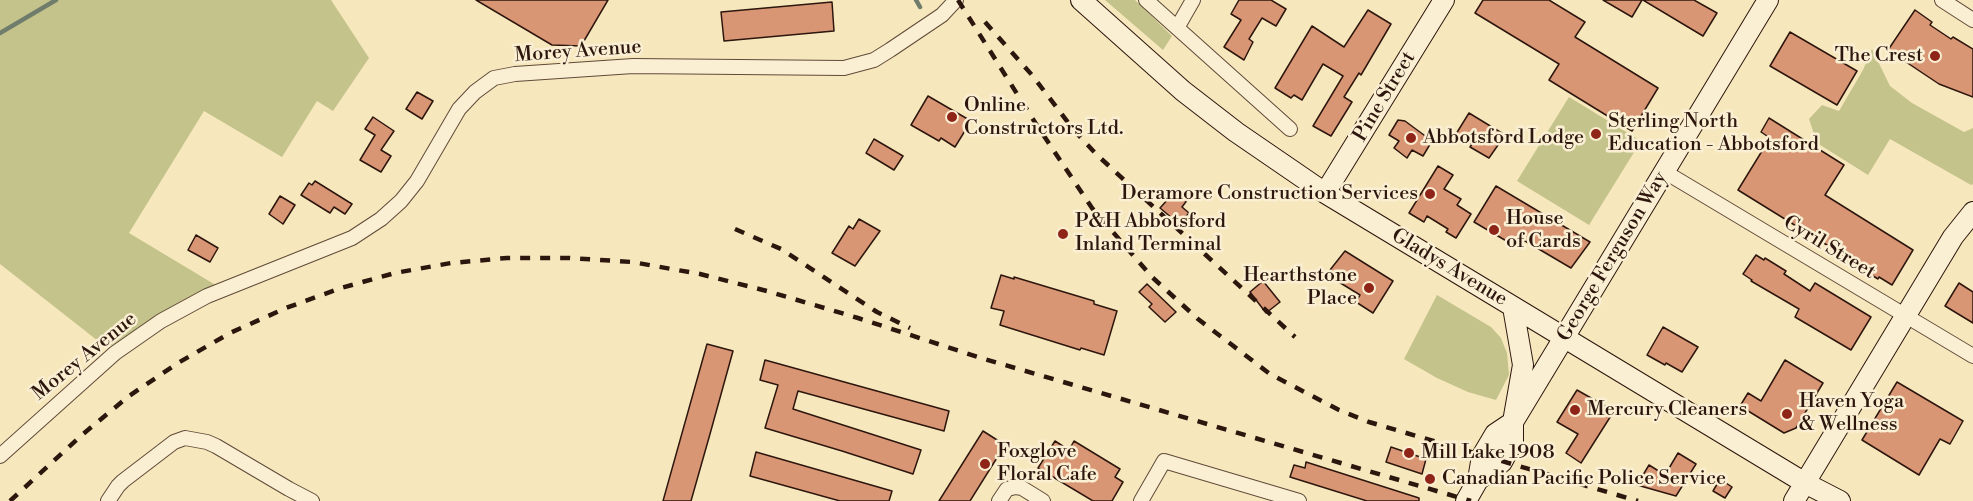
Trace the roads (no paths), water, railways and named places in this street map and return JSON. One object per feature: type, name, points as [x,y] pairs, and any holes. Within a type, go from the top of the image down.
[{"type":"main road","name":"Gladys Avenue","points":[[1081,0],[1183,91],[1236,132],[1325,193],[1805,483],[1840,501]]},
{"type":"main road","name":"Pine Street","points":[[1325,193],[1444,0]]},
{"type":"main road","name":"George Ferguson Way","points":[[1466,501],[1478,480],[1482,456],[1495,434],[1514,422],[1768,0]]},
{"type":"main road","points":[[1794,501],[1953,237],[1970,214]]},
{"type":"main road","points":[[1513,307],[1522,365],[1514,422]]},
{"type":"street","name":"Morey Avenue","points":[[0,456],[115,353],[161,321],[207,296],[352,238],[381,219],[401,201],[417,180],[459,109],[475,92],[494,78],[515,74],[633,66],[844,68],[874,60],[942,15],[956,0]]},
{"type":"street","points":[[1146,0],[1290,129]]},
{"type":"street","points":[[1177,28],[1193,0]]},
{"type":"street","points":[[1942,0],[1973,20]]},
{"type":"street","name":"Cyril Street","points":[[1665,172],[1973,356]]},
{"type":"street","points":[[108,501],[118,486],[174,442],[185,438],[216,446],[312,501]]},
{"type":"street","points":[[1141,501],[1164,461],[1299,501]]},
{"type":"street","points":[[999,501],[1008,489],[1016,487],[1022,488],[1043,501]]},
{"type":"waterway","points":[[0,33],[56,0]]},
{"type":"waterway","points":[[916,0],[920,7]]},
{"type":"railway","points":[[958,0],[1092,208],[1152,277],[1198,319],[1270,374],[1339,410],[1369,422],[1638,501]]},
{"type":"railway","points":[[985,22],[1032,75],[1073,129],[1096,154],[1295,337]]},
{"type":"railway","points":[[735,229],[781,249],[877,312],[910,328]]},
{"type":"railway","points":[[10,501],[83,434],[129,396],[178,363],[230,333],[286,308],[341,288],[395,273],[451,263],[507,258],[570,258],[632,262],[700,274],[767,291],[981,358],[1471,501]]},
{"type":"place","name":"The Crest","points":[[1935,56]]},
{"type":"place","name":"Online Constructors Ltd.","points":[[952,117]]},
{"type":"place","name":"Sterling North Education - Abbotsford","points":[[1596,134]]},
{"type":"place","name":"Abbotsford Lodge","points":[[1411,138]]},
{"type":"place","name":"Deramore Construction Services","points":[[1430,194]]},
{"type":"place","name":"House of Cards","points":[[1494,230]]},
{"type":"place","name":"P&H Abbotsford Inland Terminal","points":[[1063,234]]},
{"type":"place","name":"Hearthstone Place","points":[[1369,288]]},
{"type":"place","name":"Mercury Cleaners","points":[[1575,410]]},
{"type":"place","name":"Haven Yoga & Wellness","points":[[1787,414]]},
{"type":"place","name":"Mill Lake 1908","points":[[1409,453]]},
{"type":"place","name":"Foxglove Floral Cafe","points":[[985,464]]},
{"type":"place","name":"Canadian Pacific Police Service","points":[[1430,479]]}]
